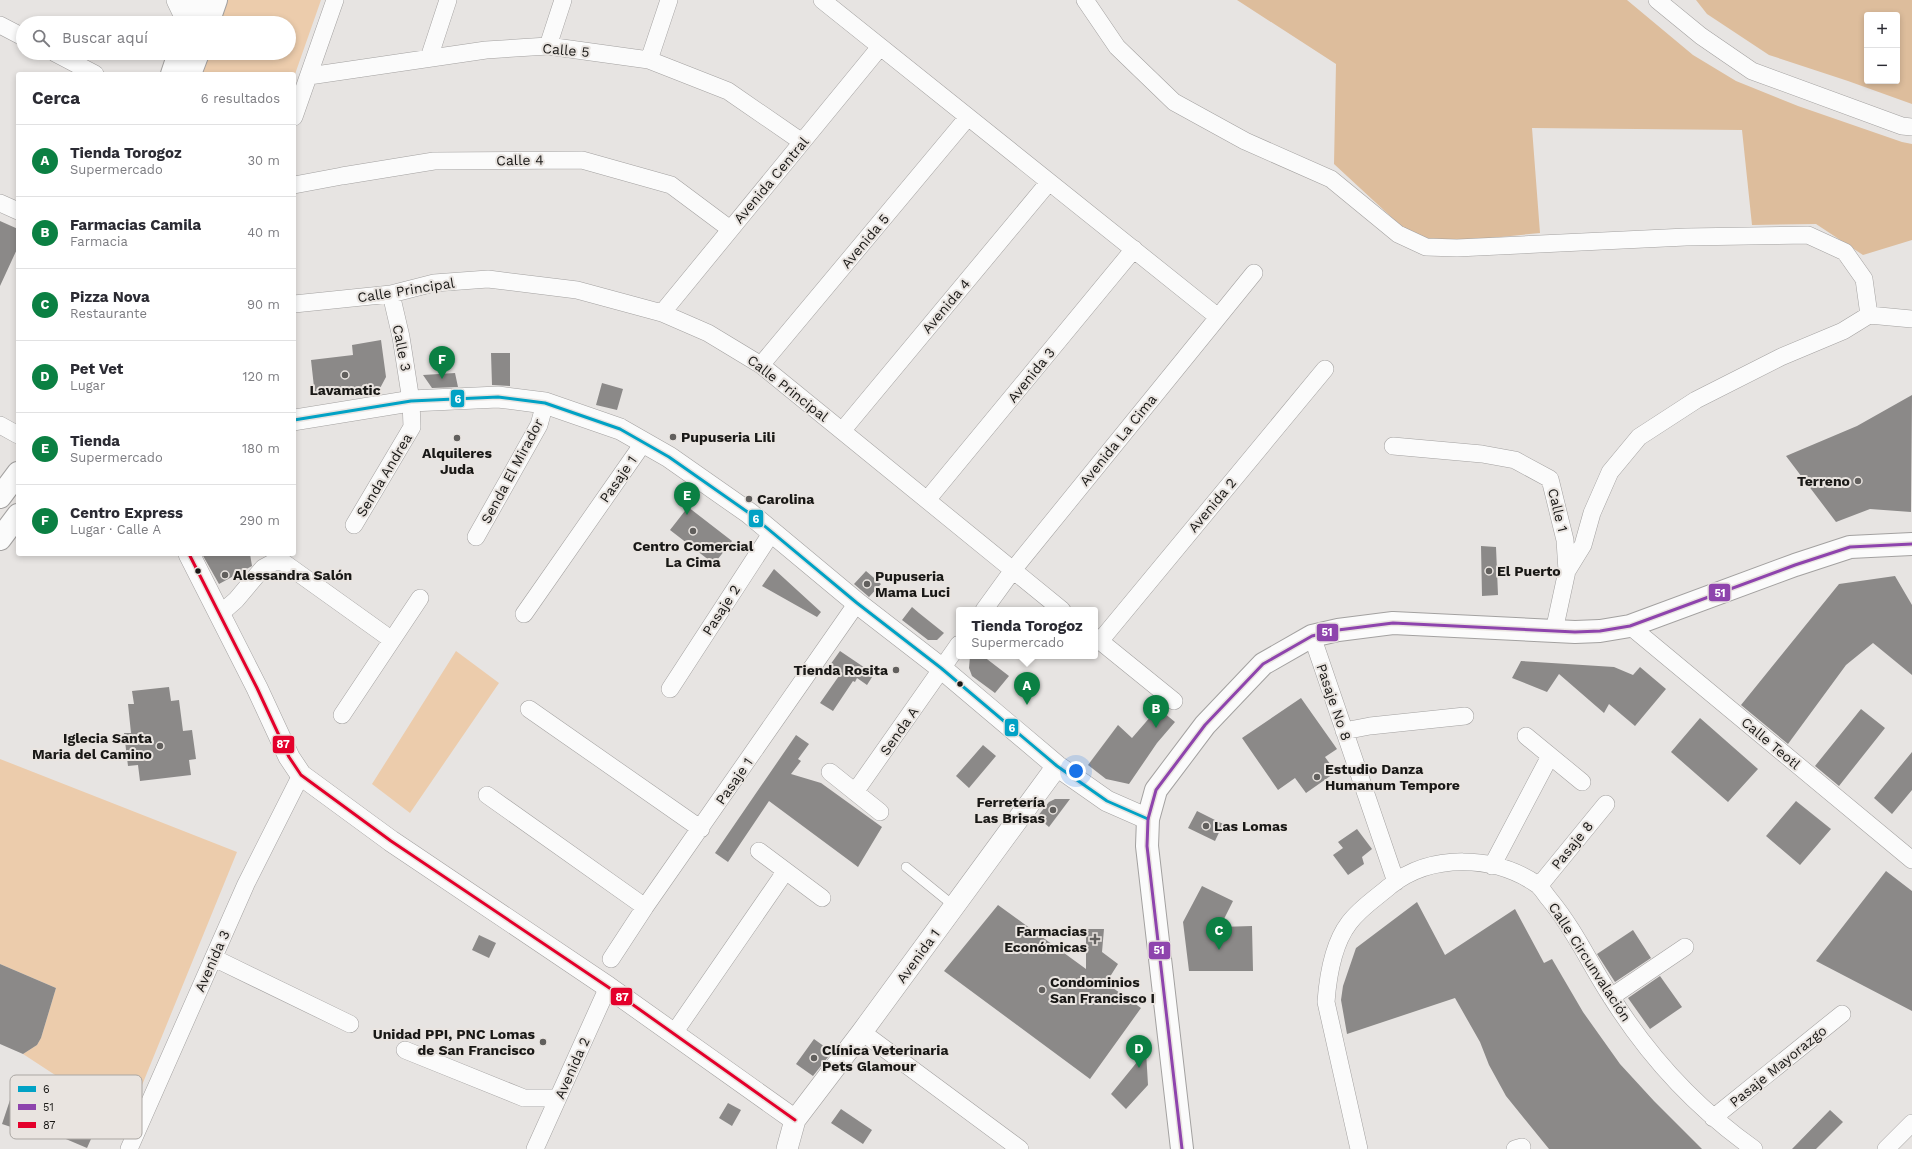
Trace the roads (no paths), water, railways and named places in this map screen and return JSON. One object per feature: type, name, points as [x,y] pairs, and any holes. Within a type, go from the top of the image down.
[{"type":"main road","points":[[190,16],[196,0]]},
{"type":"main road","points":[[210,16],[216,0]]},
{"type":"main road","points":[[173,72],[177,60]]},
{"type":"main road","points":[[191,72],[195,60]]},
{"type":"main road","points":[[0,497],[16,476]]},
{"type":"main road","points":[[0,539],[16,518]]},
{"type":"main road","points":[[1182,1149],[1147,846],[1148,819],[1156,790],[1205,725],[1263,664],[1312,636],[1338,630],[1393,623],[1554,631],[1600,631],[1630,626],[1795,565],[1850,547],[1912,544]]},
{"type":"street","points":[[177,0],[185,16]]},
{"type":"street","points":[[296,112],[335,0]]},
{"type":"street","points":[[429,58],[448,0]]},
{"type":"street","points":[[548,46],[563,0]]},
{"type":"street","points":[[649,60],[669,0]]},
{"type":"street","points":[[822,0],[1218,317]]},
{"type":"street","points":[[1085,0],[1117,47],[1174,102],[1245,141],[1332,179],[1398,234],[1426,248],[1457,248],[1686,237],[1808,235],[1845,252],[1864,279],[1869,315]]},
{"type":"street","points":[[1657,0],[1701,36],[1752,71],[1902,126],[1912,127]]},
{"type":"street","points":[[0,25],[16,33]]},
{"type":"street","name":"Calle 5","points":[[309,76],[486,50],[548,46],[649,60],[728,91],[802,142]]},
{"type":"street","name":"Avenida Central","points":[[662,313],[880,47]]},
{"type":"street","points":[[68,60],[91,72]]},
{"type":"street","name":"Avenida 5","points":[[761,365],[968,117]]},
{"type":"street","name":"Calle 4","points":[[296,186],[342,176],[434,162],[582,160],[672,185],[730,229]]},
{"type":"street","name":"Avenida 4","points":[[842,431],[1050,182]]},
{"type":"street","points":[[0,203],[16,210]]},
{"type":"street","name":"Avenida 3","points":[[927,500],[1134,249]]},
{"type":"street","name":"Avenida La Cima","points":[[986,607],[1013,570],[1254,273]]},
{"type":"street","name":"Calle Principal","points":[[296,304],[391,294],[434,283],[488,279],[577,290],[662,313],[708,333],[761,365],[1058,607]]},
{"type":"street","name":"Calle 3","points":[[391,294],[401,337],[411,401]]},
{"type":"street","points":[[1567,571],[1583,545],[1592,513],[1610,472],[1640,437],[1696,400],[1781,357],[1843,331],[1869,315],[1912,319]]},
{"type":"street","name":"Avenida 2","points":[[1098,638],[1325,369]]},
{"type":"street","points":[[296,420],[411,401],[498,397],[544,403],[620,429],[644,442],[697,476],[772,532],[857,603],[941,668],[1057,766],[1107,801],[1148,819]]},
{"type":"street","name":"Senda Andrea","points":[[354,525],[412,427],[411,401]]},
{"type":"street","name":"Senda El Mirador","points":[[476,537],[539,425],[544,403]]},
{"type":"street","points":[[1,427],[16,434]]},
{"type":"street","name":"Pasaje 1","points":[[524,614],[644,442]]},
{"type":"street","name":"Calle 1","points":[[1393,446],[1482,454],[1515,460],[1550,479],[1565,540],[1567,571],[1554,631]]},
{"type":"street","name":"Pasaje 2","points":[[670,689],[772,532]]},
{"type":"street","points":[[190,556],[220,614],[289,757],[301,775],[391,841],[608,987],[795,1120]]},
{"type":"street","points":[[220,614],[236,600],[263,568],[274,562],[283,562],[392,640]]},
{"type":"street","points":[[342,715],[420,598]]},
{"type":"street","name":"Pasaje 1","points":[[611,959],[645,907],[701,829],[857,603]]},
{"type":"street","name":"Calle Teotl","points":[[1630,626],[1912,860]]},
{"type":"street","name":"Pasaje No 8","points":[[1312,636],[1396,882]]},
{"type":"street","points":[[1098,640],[1174,701]]},
{"type":"street","points":[[941,668],[956,648]]},
{"type":"street","name":"Senda A","points":[[855,792],[941,668]]},
{"type":"street","points":[[529,709],[701,829]]},
{"type":"street","points":[[1344,732],[1370,726],[1465,716]]},
{"type":"street","points":[[1526,736],[1582,782]]},
{"type":"street","points":[[1492,866],[1550,756]]},
{"type":"street","name":"Avenida 1","points":[[787,1149],[795,1120],[862,1032],[1057,766]]},
{"type":"street","points":[[830,772],[880,812]]},
{"type":"street","name":"Avenida 3","points":[[142,1120],[246,884],[301,775]]},
{"type":"street","points":[[487,795],[645,907]]},
{"type":"street","name":"Pasaje 8","points":[[1538,886],[1606,804]]},
{"type":"street","points":[[759,851],[785,872],[822,898]]},
{"type":"street","name":"Calle Circunvalación","points":[[1359,1149],[1326,1002],[1327,985],[1332,959],[1346,928],[1360,911],[1396,882],[1421,870],[1450,861],[1478,862],[1518,874],[1538,886],[1561,913],[1610,997],[1664,1069],[1685,1092],[1713,1118],[1754,1149]]},
{"type":"street","points":[[674,1033],[785,872]]},
{"type":"street","points":[[1610,997],[1685,947]]},
{"type":"street","points":[[214,958],[350,1024]]},
{"type":"street","name":"Avenida 2","points":[[534,1149],[608,987]]},
{"type":"street","name":"Pasaje Mayorazgo","points":[[1713,1118],[1842,1014]]},
{"type":"street","points":[[862,1032],[1020,1149]]},
{"type":"street","points":[[405,1050],[524,1098],[558,1098]]},
{"type":"street","points":[[1886,1149],[1912,1123]]},
{"type":"street","name":"Avenida 3","points":[[129,1149],[133,1139]]},
{"type":"lane","points":[[906,867],[954,906]]},
{"type":"place","name":"Lavamatic","points":[[345,375]]},
{"type":"place","name":"Centro Express","points":[[442,379]]},
{"type":"place","name":"Pupuseria Lili","points":[[673,437]]},
{"type":"place","name":"Alquileres Juda","points":[[457,438]]},
{"type":"place","name":"Terreno","points":[[1858,481]]},
{"type":"place","name":"Carolina","points":[[749,499]]},
{"type":"place","name":"Tienda","points":[[687,515]]},
{"type":"place","name":"Centro Comercial La Cima","points":[[693,531]]},
{"type":"place","name":"El Puerto","points":[[1489,571]]},
{"type":"place","name":"Alessandra Salón","points":[[225,575]]},
{"type":"place","name":"Pupuseria Mama Luci","points":[[867,584]]},
{"type":"place","name":"Tienda Rosita","points":[[896,670]]},
{"type":"place","name":"Tienda Torogoz","points":[[1027,705]]},
{"type":"place","name":"Farmacias Camila","points":[[1156,728]]},
{"type":"place","name":"Iglecia Santa Maria del Camino","points":[[160,746]]},
{"type":"place","name":"Estudio Danza Humanum Tempore","points":[[1317,777]]},
{"type":"place","name":"Ferretería Las Brisas","points":[[1053,810]]},
{"type":"place","name":"Las Lomas","points":[[1206,826]]},
{"type":"place","name":"Farmacias Económicas","points":[[1095,939]]},
{"type":"place","name":"Pizza Nova","points":[[1219,950]]},
{"type":"place","name":"Condominios San Francisco I","points":[[1042,990]]},
{"type":"place","name":"Unidad PPI, PNC Lomas de San Francisco","points":[[543,1042]]},
{"type":"place","name":"Clínica Veterinaria Pets Glamour","points":[[814,1058]]},
{"type":"place","name":"Pet Vet","points":[[1139,1068]]}]
